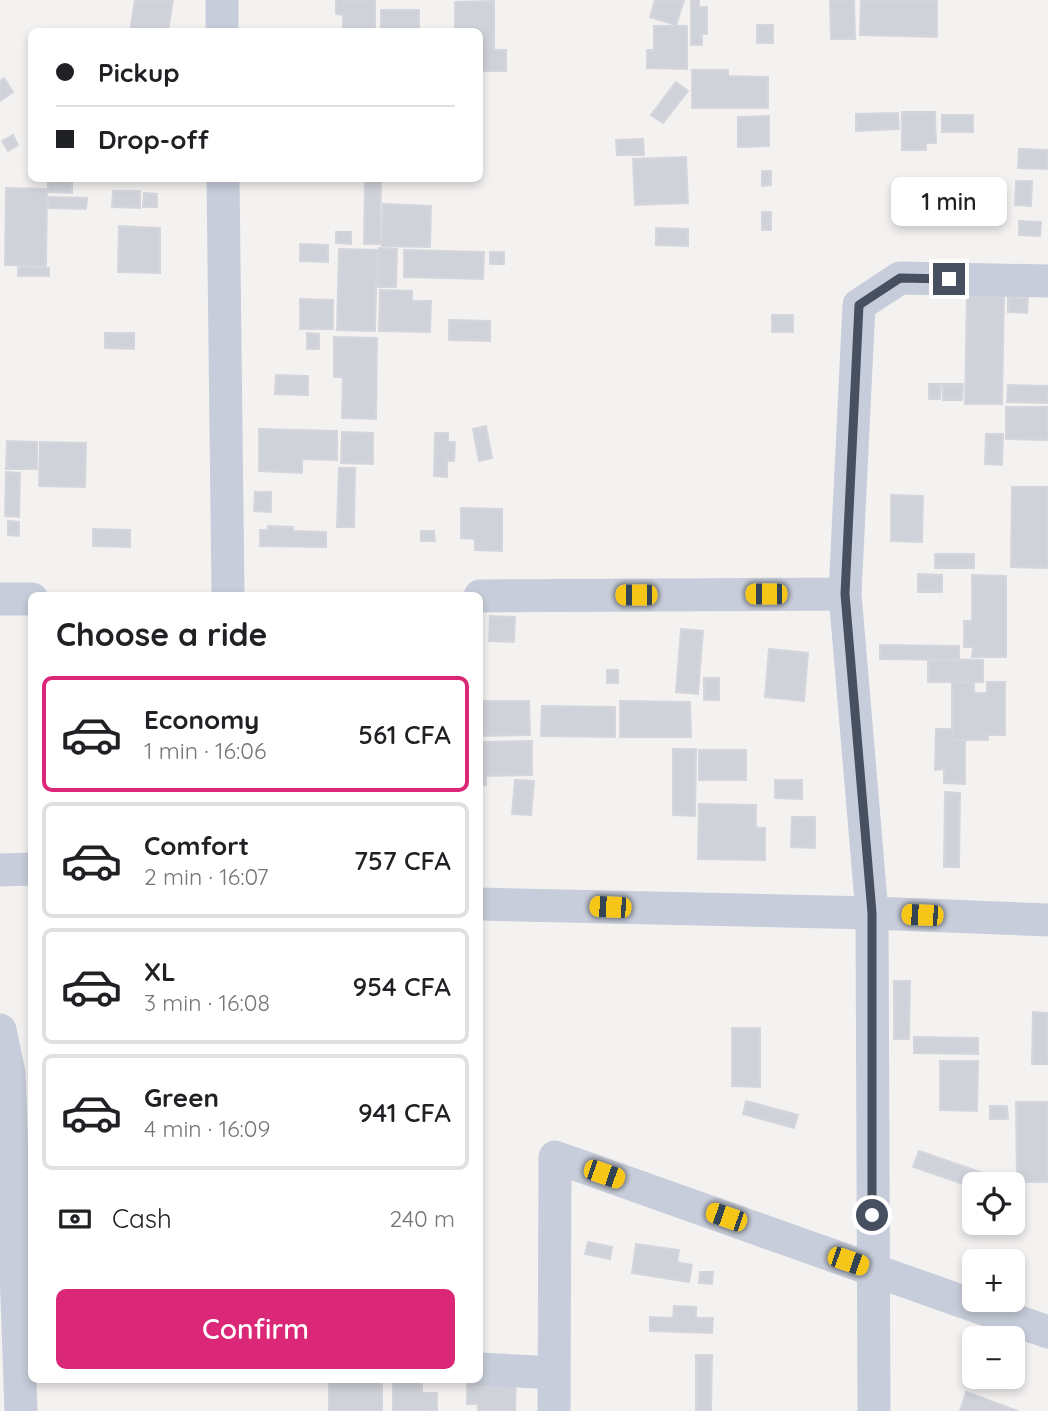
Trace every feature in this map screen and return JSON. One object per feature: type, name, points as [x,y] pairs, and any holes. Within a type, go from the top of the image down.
[{"type":"street","points":[[222,0],[222,28]]},
{"type":"street","points":[[223,182],[228,592]]},
{"type":"street","points":[[874,1411],[872,913],[845,594],[859,305],[900,278],[1048,281]]},
{"type":"street","points":[[483,596],[845,594]]},
{"type":"street","points":[[0,599],[28,599]]},
{"type":"street","points":[[0,870],[28,869]]},
{"type":"street","points":[[483,904],[1048,920]]},
{"type":"street","points":[[0,1030],[9,1073],[25,1345],[21,1411]]},
{"type":"street","points":[[554,1411],[555,1157],[1048,1332]]},
{"type":"street","points":[[483,1369],[554,1373]]},
{"type":"building","points":[[135,0],[173,0],[169,28],[131,28]]},
{"type":"building","points":[[336,0],[375,0],[375,28],[343,28],[343,15],[336,14]]},
{"type":"building","points":[[655,0],[684,0],[676,25],[650,17]]},
{"type":"building","points":[[691,0],[699,0],[699,7],[707,7],[707,34],[702,34],[702,45],[691,45]]},
{"type":"building","points":[[830,0],[854,0],[855,39],[831,39]]},
{"type":"building","points":[[861,0],[937,0],[937,37],[860,35]]},
{"type":"building","points":[[494,1],[494,50],[506,50],[506,71],[483,71],[483,28],[455,28],[455,2]]},
{"type":"building","points":[[381,10],[419,10],[419,28],[381,28]]},
{"type":"building","points":[[757,25],[773,25],[773,43],[757,43]]},
{"type":"building","points":[[654,26],[687,26],[687,69],[647,68],[647,50],[654,50]]},
{"type":"building","points":[[692,70],[728,70],[728,76],[768,77],[768,108],[692,108]]},
{"type":"building","points":[[4,78],[13,92],[0,101],[0,81]]},
{"type":"building","points":[[676,82],[688,91],[663,123],[651,115]]},
{"type":"building","points":[[902,112],[935,112],[936,143],[926,143],[926,150],[902,150]]},
{"type":"building","points":[[898,113],[899,129],[856,131],[856,114]]},
{"type":"building","points":[[942,115],[973,115],[973,132],[942,132]]},
{"type":"building","points":[[769,116],[769,146],[738,147],[738,117]]},
{"type":"building","points":[[13,135],[18,145],[8,151],[2,141]]},
{"type":"building","points":[[643,139],[644,155],[617,155],[616,140]]},
{"type":"building","points":[[1019,149],[1048,150],[1048,169],[1018,168]]},
{"type":"building","points":[[686,157],[688,203],[635,205],[633,159]]},
{"type":"building","points":[[762,171],[771,171],[771,185],[762,186]]},
{"type":"building","points":[[1016,181],[1032,181],[1031,206],[1015,205]]},
{"type":"building","points":[[48,182],[72,182],[72,193],[48,192]]},
{"type":"building","points":[[365,182],[381,182],[380,244],[364,244]]},
{"type":"building","points":[[6,188],[47,189],[46,266],[5,265]]},
{"type":"building","points":[[113,191],[140,191],[140,208],[112,207]]},
{"type":"building","points":[[144,193],[157,194],[157,207],[143,207]]},
{"type":"building","points":[[49,197],[87,198],[86,209],[48,208]]},
{"type":"building","points":[[383,204],[431,206],[430,247],[382,246]]},
{"type":"building","points":[[987,204],[998,207],[993,221],[983,218]]},
{"type":"building","points":[[762,212],[771,212],[771,230],[762,230]]},
{"type":"building","points":[[1019,221],[1041,222],[1040,236],[1019,235]]},
{"type":"building","points":[[119,226],[160,228],[160,273],[118,272]]},
{"type":"building","points":[[656,228],[688,229],[688,246],[656,245]]},
{"type":"building","points":[[336,232],[351,232],[351,244],[336,243]]},
{"type":"building","points":[[300,244],[328,245],[328,262],[300,261]]},
{"type":"building","points":[[379,248],[397,249],[396,287],[378,287]]},
{"type":"building","points":[[339,249],[377,250],[375,331],[337,330]]},
{"type":"building","points":[[404,250],[484,252],[483,279],[404,277]]},
{"type":"building","points":[[490,252],[504,252],[504,264],[490,264]]},
{"type":"building","points":[[18,267],[49,268],[49,276],[18,276]]},
{"type":"building","points":[[380,290],[412,291],[412,301],[431,301],[430,332],[379,331]]},
{"type":"building","points":[[967,295],[1004,295],[1002,404],[965,404]]},
{"type":"building","points":[[1008,298],[1028,298],[1027,313],[1008,312]]},
{"type":"building","points":[[300,299],[333,300],[333,329],[300,329]]},
{"type":"building","points":[[772,315],[793,315],[793,332],[772,332]]},
{"type":"building","points":[[449,320],[490,321],[490,341],[449,340]]},
{"type":"building","points":[[105,333],[134,333],[134,349],[105,348]]},
{"type":"building","points":[[307,333],[319,334],[319,349],[307,349]]},
{"type":"building","points":[[334,337],[377,338],[376,419],[342,418],[343,377],[334,377]]},
{"type":"building","points":[[276,375],[308,376],[308,395],[275,394]]},
{"type":"building","points":[[929,384],[941,384],[940,399],[929,399]]},
{"type":"building","points":[[943,384],[963,384],[962,400],[943,400]]},
{"type":"building","points":[[1008,385],[1048,386],[1048,403],[1007,402]]},
{"type":"building","points":[[1006,407],[1048,407],[1048,440],[1006,439]]},
{"type":"building","points":[[486,426],[492,458],[479,461],[473,429]]},
{"type":"building","points":[[259,429],[337,431],[337,460],[302,459],[302,473],[259,471]]},
{"type":"building","points":[[342,432],[373,433],[373,464],[341,463]]},
{"type":"building","points":[[435,433],[448,433],[448,442],[455,442],[454,461],[447,461],[447,477],[434,476]]},
{"type":"building","points":[[986,434],[1003,434],[1002,465],[985,464]]},
{"type":"building","points":[[7,441],[37,442],[37,469],[6,469]]},
{"type":"building","points":[[40,442],[86,443],[85,487],[39,486]]},
{"type":"building","points":[[339,468],[355,468],[354,527],[337,527]]},
{"type":"building","points":[[6,472],[20,473],[19,517],[5,516]]},
{"type":"building","points":[[1012,487],[1048,487],[1048,568],[1011,567]]},
{"type":"building","points":[[255,492],[271,492],[271,512],[254,511]]},
{"type":"building","points":[[891,495],[923,496],[922,542],[891,541]]},
{"type":"building","points":[[461,508],[502,509],[502,551],[475,550],[475,539],[461,538]]},
{"type":"building","points":[[8,521],[19,522],[19,536],[8,535]]},
{"type":"building","points":[[268,526],[293,527],[293,531],[326,532],[326,547],[260,546],[260,530],[268,530]]},
{"type":"building","points":[[93,529],[130,530],[130,547],[93,546]]},
{"type":"building","points":[[421,531],[434,531],[435,541],[421,541]]},
{"type":"building","points":[[935,554],[974,554],[974,568],[935,568]]},
{"type":"building","points":[[918,574],[942,575],[942,592],[918,592]]},
{"type":"building","points":[[972,575],[1006,576],[1006,657],[972,657],[973,647],[964,647],[964,621],[972,621]]},
{"type":"building","points":[[490,616],[515,617],[514,642],[489,641]]},
{"type":"building","points":[[681,629],[703,631],[698,694],[676,692]]},
{"type":"building","points":[[880,645],[959,646],[959,660],[880,659]]},
{"type":"building","points":[[769,649],[808,653],[804,701],[765,697]]},
{"type":"building","points":[[928,659],[983,660],[983,682],[928,682]]},
{"type":"building","points":[[607,670],[618,670],[618,683],[607,683]]},
{"type":"building","points":[[704,678],[719,678],[719,700],[704,700]]},
{"type":"building","points":[[952,682],[974,682],[974,693],[987,693],[987,682],[1005,682],[1005,735],[988,735],[988,740],[952,740]]},
{"type":"building","points":[[483,701],[529,701],[530,735],[483,736]]},
{"type":"building","points":[[620,701],[690,702],[691,737],[620,737]]},
{"type":"building","points":[[542,706],[615,707],[615,737],[541,736]]},
{"type":"building","points":[[936,729],[952,729],[952,740],[965,740],[965,784],[944,783],[944,769],[935,770]]},
{"type":"building","points":[[532,741],[532,775],[486,776],[486,785],[483,785],[483,742]]},
{"type":"building","points":[[673,749],[696,749],[695,816],[673,815]]},
{"type":"building","points":[[699,750],[746,750],[746,780],[699,780]]},
{"type":"building","points":[[515,780],[534,781],[531,815],[512,814]]},
{"type":"building","points":[[775,780],[802,780],[802,799],[775,798]]},
{"type":"building","points":[[945,792],[960,793],[959,867],[944,867]]},
{"type":"building","points":[[699,804],[756,805],[756,828],[765,828],[765,860],[698,859]]},
{"type":"building","points":[[792,817],[815,817],[815,848],[791,847]]},
{"type":"building","points":[[894,981],[910,981],[909,1039],[894,1039]]},
{"type":"building","points":[[1033,1012],[1048,1013],[1048,1064],[1032,1064]]},
{"type":"building","points":[[732,1028],[760,1028],[760,1087],[732,1086]]},
{"type":"building","points":[[914,1037],[978,1038],[978,1054],[914,1053]]},
{"type":"building","points":[[940,1061],[978,1061],[977,1111],[940,1110]]},
{"type":"building","points":[[746,1101],[798,1115],[794,1128],[743,1114]]},
{"type":"building","points":[[1016,1102],[1048,1102],[1048,1182],[1025,1182],[1025,1172],[1017,1172]]},
{"type":"building","points":[[990,1106],[1007,1106],[1008,1119],[990,1119]]},
{"type":"building","points":[[919,1151],[980,1172],[962,1172],[962,1184],[913,1167]]},
{"type":"building","points":[[588,1242],[612,1247],[610,1259],[585,1254]]},
{"type":"building","points":[[636,1244],[679,1250],[677,1262],[692,1265],[689,1282],[632,1273]]},
{"type":"building","points":[[700,1272],[713,1272],[712,1284],[699,1283]]},
{"type":"building","points":[[674,1306],[696,1307],[696,1318],[713,1318],[712,1333],[650,1331],[650,1317],[673,1318]]},
{"type":"building","points":[[696,1355],[712,1355],[711,1411],[696,1411]]},
{"type":"building","points":[[516,1380],[515,1411],[478,1411],[478,1404],[467,1404],[467,1383]]},
{"type":"building","points":[[329,1383],[382,1383],[382,1411],[329,1411]]},
{"type":"building","points":[[393,1383],[422,1383],[422,1393],[437,1393],[437,1410],[393,1411]]},
{"type":"building","points":[[966,1392],[1018,1411],[960,1411]]},
{"type":"route","points":[[872,1215],[872,913],[845,594],[859,305],[900,278],[949,279]]}]
